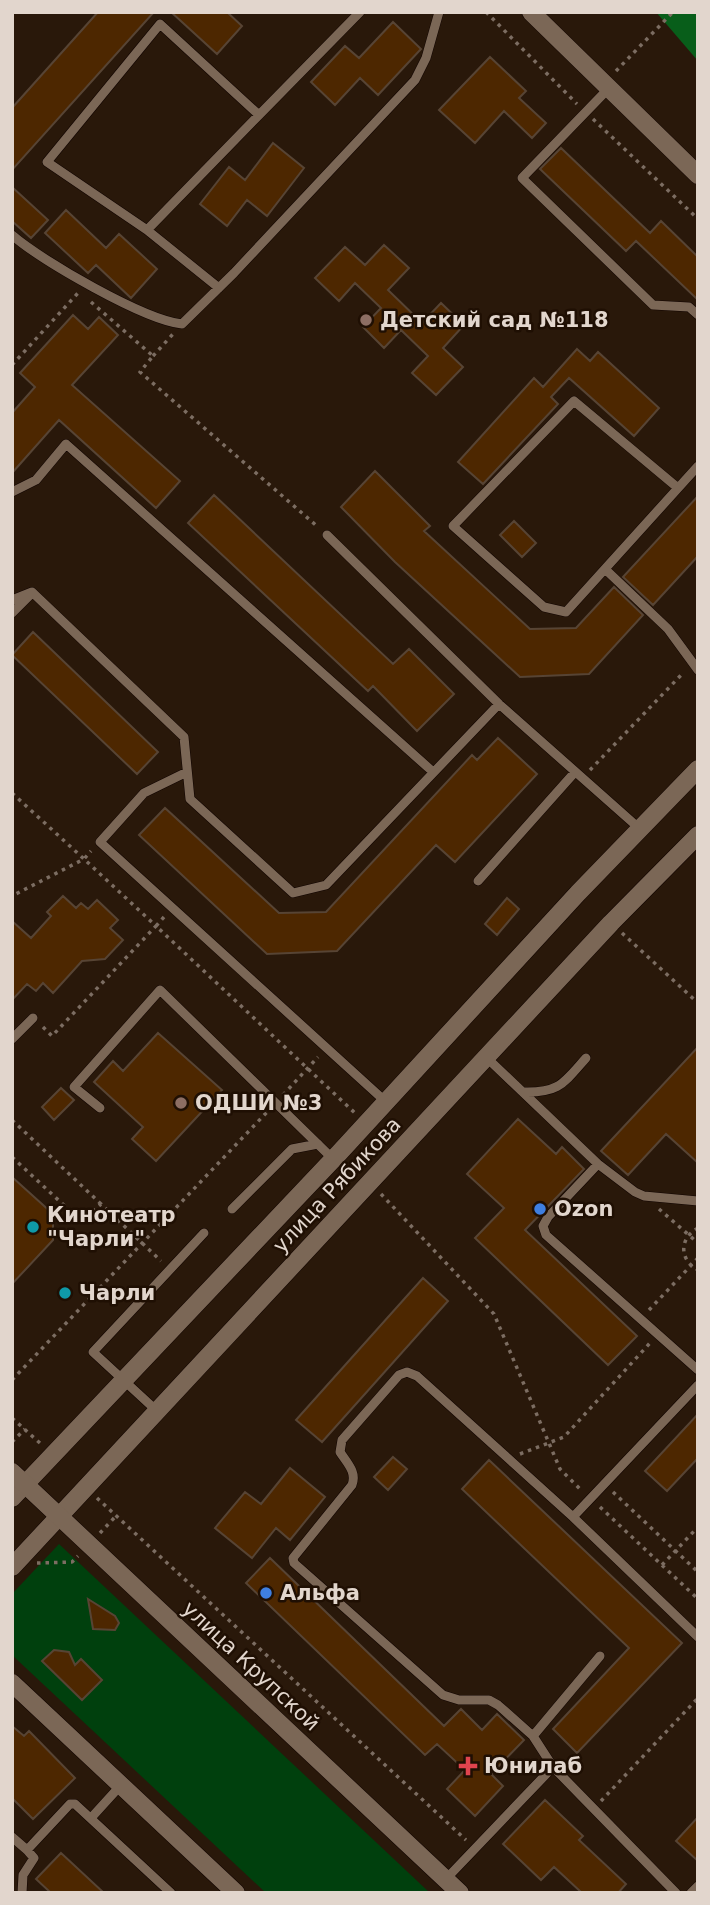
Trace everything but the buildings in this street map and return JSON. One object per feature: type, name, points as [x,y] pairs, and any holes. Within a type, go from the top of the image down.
[{"type":"street","points":[[531,12],[698,175]]},
{"type":"street","name":"улица Рябикова","points":[[12,1498],[19,1478],[53,1456],[698,769]]},
{"type":"street","name":"улица Рябикова","points":[[12,1567],[611,923],[698,835]]},
{"type":"street","name":"улица Крупской","points":[[19,1478],[57,1517],[460,1893]]},
{"type":"street","points":[[12,1683],[121,1785],[226,1890]]},
{"type":"lane","points":[[147,230],[360,12]]},
{"type":"lane","points":[[12,235],[34,252],[133,306],[167,323],[182,324],[415,80],[426,58],[439,12]]},
{"type":"lane","points":[[219,288],[147,230],[47,162],[160,24],[259,115]]},
{"type":"lane","points":[[607,86],[586,113],[522,178],[653,305],[689,307],[698,315]]},
{"type":"lane","points":[[678,488],[574,401],[453,526],[544,607],[566,612],[698,466]]},
{"type":"lane","points":[[12,492],[36,480],[66,444],[432,771]]},
{"type":"lane","points":[[327,535],[499,704],[640,830]]},
{"type":"lane","points":[[605,569],[668,629],[695,667]]},
{"type":"lane","points":[[32,592],[184,737],[190,799],[293,893],[326,885],[432,771],[499,704]]},
{"type":"lane","points":[[12,600],[32,592]]},
{"type":"lane","points":[[12,613],[32,592]]},
{"type":"lane","points":[[187,772],[144,793],[100,842],[386,1102]]},
{"type":"lane","points":[[478,881],[579,775]]},
{"type":"lane","points":[[100,1108],[74,1087],[160,990],[333,1159]]},
{"type":"lane","points":[[12,1039],[33,1018]]},
{"type":"lane","points":[[487,1058],[598,1164],[644,1196],[698,1201]]},
{"type":"lane","points":[[523,1092],[545,1093],[560,1087],[586,1058]]},
{"type":"lane","points":[[232,1209],[292,1149],[318,1144]]},
{"type":"lane","points":[[598,1164],[543,1226],[546,1235],[698,1370]]},
{"type":"lane","points":[[158,1412],[93,1352],[204,1233]]},
{"type":"lane","points":[[676,1893],[553,1767],[533,1736],[489,1700],[458,1700],[443,1695],[294,1563],[293,1558],[352,1485],[352,1470],[340,1452],[342,1440],[398,1376],[407,1372],[417,1376],[573,1517],[698,1637]]},
{"type":"lane","points":[[573,1517],[698,1385]]},
{"type":"lane","points":[[533,1736],[600,1656]]},
{"type":"lane","points":[[446,1879],[553,1767]]},
{"type":"lane","points":[[91,1818],[121,1785]]},
{"type":"lane","points":[[27,1850],[70,1804],[91,1818],[171,1893]]},
{"type":"lane","points":[[12,1837],[34,1858],[23,1875],[22,1893]]},
{"type":"lane","points":[[691,1893],[698,1886]]},
{"type":"path","points":[[486,12],[586,113],[698,219]]},
{"type":"path","points":[[607,86],[673,12]]},
{"type":"path","points":[[71,284],[153,356]]},
{"type":"path","points":[[12,365],[79,291]]},
{"type":"path","points":[[182,324],[140,372],[327,535]]},
{"type":"path","points":[[579,775],[695,667]]},
{"type":"path","points":[[12,793],[360,1118]]},
{"type":"path","points":[[12,895],[85,859],[100,842]]},
{"type":"path","points":[[33,1018],[52,1036],[173,908]]},
{"type":"path","points":[[611,923],[698,1003]]},
{"type":"path","points":[[12,1380],[327,1048]]},
{"type":"path","points":[[12,1120],[170,1269]]},
{"type":"path","points":[[12,1157],[82,1222],[101,1204]]},
{"type":"path","points":[[370,1182],[494,1314],[560,1469],[698,1599]]},
{"type":"path","points":[[644,1196],[698,1243]]},
{"type":"path","points":[[698,1228],[688,1235],[683,1248],[690,1266],[698,1270]]},
{"type":"path","points":[[640,1319],[698,1258]]},
{"type":"path","points":[[509,1459],[564,1437],[657,1334]]},
{"type":"path","points":[[12,1418],[53,1456]]},
{"type":"path","points":[[12,1441],[25,1429]]},
{"type":"path","points":[[604,1484],[698,1572]]},
{"type":"path","points":[[87,1489],[475,1849]]},
{"type":"path","points":[[25,1553],[38,1565],[72,1562],[116,1516]]},
{"type":"path","points":[[662,1565],[698,1527]]},
{"type":"path","points":[[594,1808],[698,1698]]},
{"type":"green space","points":[[656,12],[698,12],[698,61]]},
{"type":"green space","points":[[59,1544],[430,1893],[266,1893],[12,1655],[12,1594]]},
{"type":"place","name":"Детский сад №118","points":[[366,320]]},
{"type":"place","name":"ОДШИ №3","points":[[181,1103]]},
{"type":"place","name":"Ozon","points":[[540,1209]]},
{"type":"place","name":"Кинотеатр \"Чарли\"","points":[[33,1227]]},
{"type":"place","name":"Чарли","points":[[65,1293]]},
{"type":"place","name":"Альфа","points":[[266,1593]]},
{"type":"place","name":"Юнилаб","points":[[468,1766]]}]
